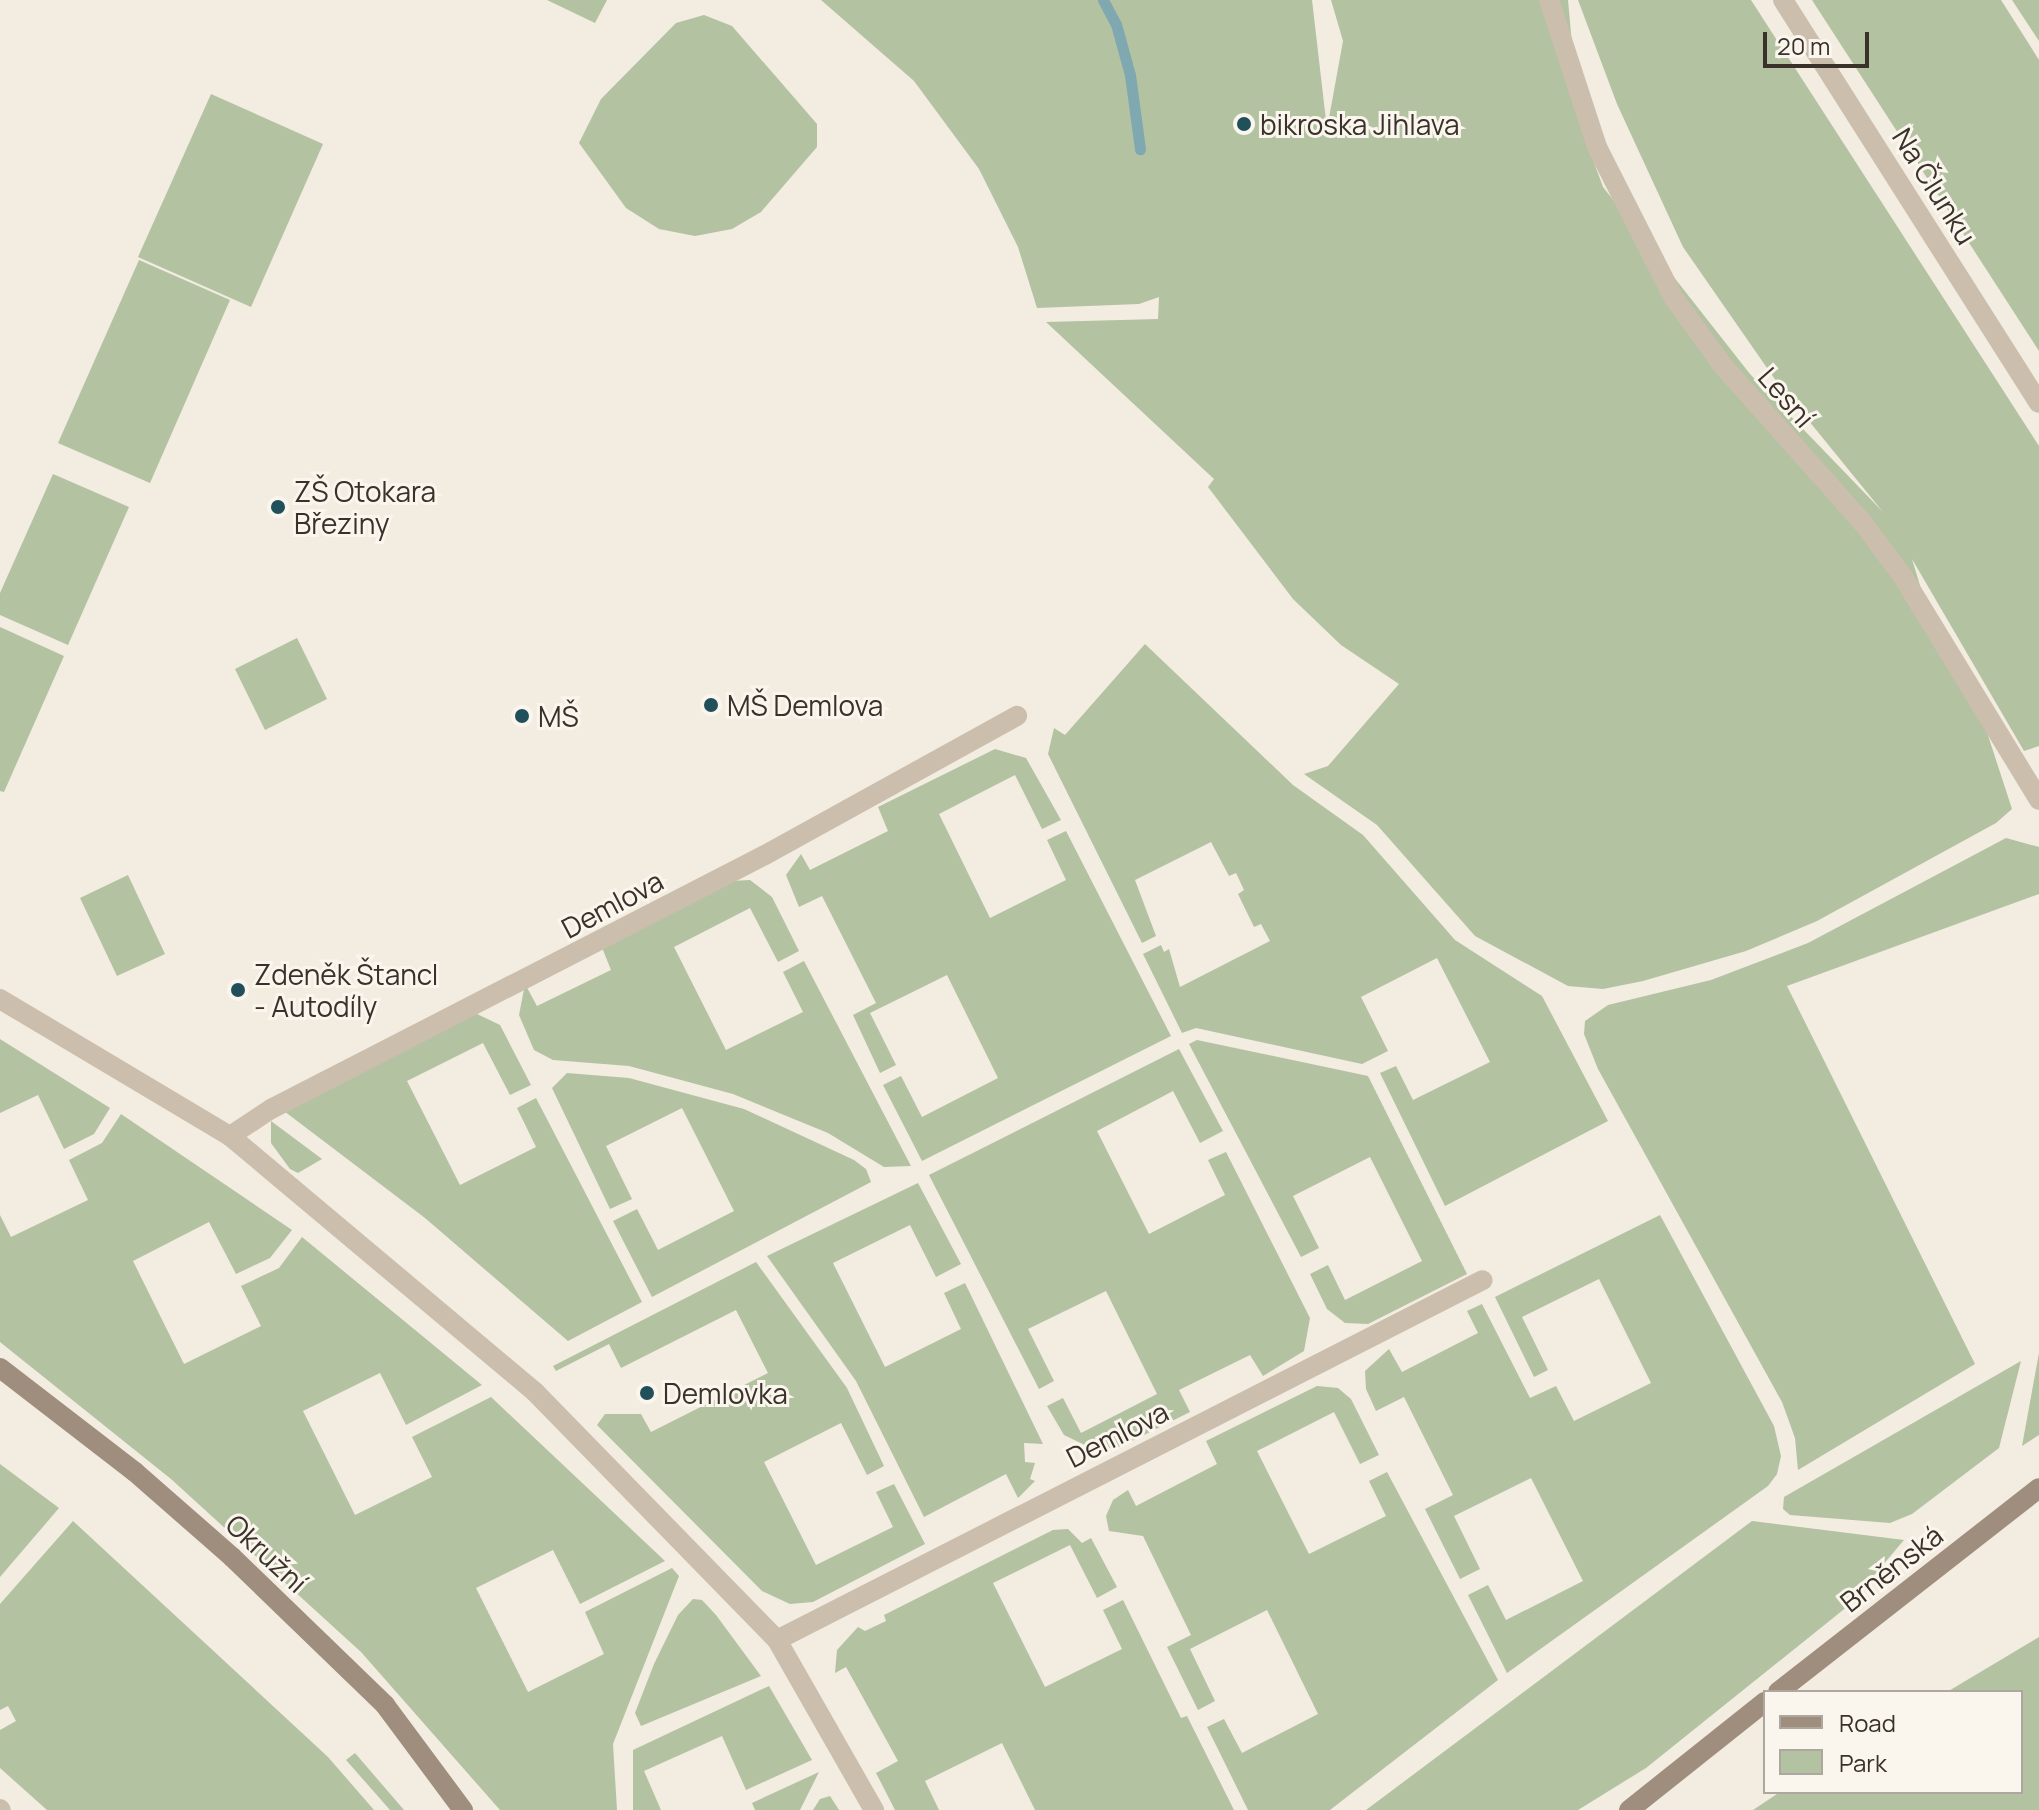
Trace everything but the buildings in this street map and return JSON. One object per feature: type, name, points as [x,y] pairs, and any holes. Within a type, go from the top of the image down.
[{"type":"street","name":"Lesní","points":[[1549,0],[1597,147],[1673,297],[1724,367],[1879,545],[2039,800]]},
{"type":"street","name":"Na Člunku","points":[[1783,0],[2039,403]]},
{"type":"street","name":"Demlova","points":[[230,1136],[271,1109],[737,869],[1017,716]]},
{"type":"street","points":[[0,999],[230,1136],[535,1392],[777,1640],[874,1810]]},
{"type":"street","name":"Demlova","points":[[777,1640],[1483,1280]]},
{"type":"street","name":"Okružní","points":[[0,1368],[135,1472],[232,1557],[385,1705],[463,1810]]},
{"type":"street","name":"Brněnská","points":[[1781,1690],[2039,1488]]},
{"type":"street","points":[[1629,1810],[1763,1704]]},
{"type":"green space","points":[[547,0],[607,0],[595,23]]},
{"type":"green space","points":[[821,0],[1312,0],[1327,129],[1343,41],[1331,0],[1568,0],[1579,122],[1603,187],[1750,374],[1883,512],[1774,378],[1683,247],[1617,104],[1578,0],[1751,0],[2039,446],[2039,746],[2024,751],[1912,559],[1934,632],[1982,717],[2012,809],[1996,823],[1817,921],[1746,951],[1643,981],[1603,989],[1568,986],[1475,936],[1377,825],[1304,774],[1328,766],[1399,684],[1341,645],[1293,599],[1208,487],[1214,479],[1046,322],[1158,319],[1159,297],[1139,304],[1037,308],[1018,247],[979,169],[914,81]]},
{"type":"green space","points":[[1812,0],[2001,0],[2039,60],[2039,351]]},
{"type":"green space","points":[[2012,0],[2039,0],[2039,41]]},
{"type":"green space","points":[[704,15],[732,26],[817,124],[817,147],[761,212],[732,229],[695,236],[659,229],[626,208],[579,143],[601,99],[676,23]]},
{"type":"green space","points":[[211,94],[323,144],[251,307],[138,257]]},
{"type":"green space","points":[[139,260],[230,300],[150,483],[58,443]]},
{"type":"green space","points":[[53,474],[129,507],[68,645],[0,615],[0,593]]},
{"type":"green space","points":[[0,627],[64,656],[4,792],[0,791]]},
{"type":"green space","points":[[297,638],[327,699],[265,730],[235,669]]},
{"type":"green space","points":[[1145,644],[1293,785],[1363,835],[1455,940],[1542,996],[1608,1121],[1445,1206],[1380,1073],[1396,1066],[1413,1100],[1490,1062],[1437,958],[1361,997],[1388,1051],[1362,1064],[1196,1028],[1182,1033],[1143,954],[1161,945],[1164,952],[1169,949],[1180,987],[1270,941],[1261,924],[1254,927],[1238,894],[1244,890],[1236,873],[1229,876],[1211,842],[1135,880],[1156,936],[1142,943],[1048,754],[1054,728],[1065,735]]},
{"type":"green space","points":[[995,749],[1026,758],[1061,820],[1042,829],[1015,775],[939,814],[990,918],[1066,880],[1047,840],[1066,831],[1171,1036],[922,1161],[883,1085],[901,1076],[922,1117],[998,1078],[947,975],[870,1013],[896,1065],[880,1073],[853,1015],[876,1003],[822,896],[799,907],[786,875],[801,854],[810,870],[888,831],[878,807]]},
{"type":"green space","points":[[2006,838],[2039,847],[2039,894],[1787,986],[1975,1364],[1798,1470],[1795,1438],[1782,1402],[1598,1069],[1584,1034],[1585,1021],[1608,1005],[1711,980],[1808,943]]},
{"type":"green space","points":[[128,875],[165,954],[117,976],[80,898]]},
{"type":"green space","points":[[750,880],[772,897],[799,951],[778,962],[750,908],[674,947],[726,1050],[803,1012],[783,972],[804,961],[911,1166],[884,1167],[828,1133],[733,1094],[629,1066],[553,1060],[534,1050],[519,1015],[525,984],[537,1006],[611,970],[601,945],[731,881]]},
{"type":"green space","points":[[475,1013],[500,1025],[531,1085],[510,1095],[483,1043],[407,1081],[460,1185],[536,1147],[517,1108],[536,1098],[642,1302],[568,1341],[425,1218],[280,1108]]},
{"type":"green space","points":[[0,1039],[110,1108],[94,1134],[64,1149],[38,1095],[0,1113]]},
{"type":"green space","points":[[1197,1040],[1368,1076],[1467,1274],[1368,1324],[1345,1323],[1327,1309],[1310,1274],[1328,1265],[1345,1300],[1422,1261],[1370,1157],[1293,1196],[1319,1248],[1301,1257],[1189,1044]]},
{"type":"green space","points":[[1179,1049],[1223,1131],[1200,1143],[1173,1091],[1097,1131],[1149,1234],[1225,1195],[1208,1160],[1226,1152],[1310,1318],[1304,1351],[1263,1376],[1250,1355],[1179,1390],[1190,1412],[1120,1447],[1093,1449],[1064,1435],[1047,1406],[1063,1398],[1081,1433],[1157,1394],[1106,1291],[1028,1329],[1054,1381],[1039,1389],[929,1175]]},
{"type":"green space","points":[[567,1073],[629,1078],[744,1109],[854,1160],[866,1169],[871,1182],[652,1297],[613,1221],[637,1209],[658,1250],[734,1211],[682,1108],[606,1146],[632,1199],[610,1209],[552,1088]]},
{"type":"green space","points":[[121,1114],[292,1230],[270,1258],[236,1274],[209,1222],[133,1261],[184,1364],[261,1326],[241,1286],[279,1268],[302,1237],[482,1385],[406,1425],[380,1373],[303,1411],[355,1515],[432,1477],[412,1437],[491,1397],[665,1561],[580,1604],[553,1550],[476,1588],[528,1692],[604,1654],[585,1612],[672,1568],[679,1576],[613,1744],[617,1810],[500,1810],[361,1652],[171,1479],[0,1342],[0,1215],[11,1237],[88,1200],[69,1160],[102,1143]]},
{"type":"green space","points":[[271,1121],[322,1159],[298,1173],[290,1169],[271,1143]]},
{"type":"green space","points":[[918,1183],[961,1264],[936,1277],[910,1225],[833,1263],[885,1367],[961,1329],[944,1293],[965,1283],[1043,1444],[1024,1443],[1025,1462],[1035,1463],[1030,1479],[1035,1481],[1018,1498],[1006,1474],[924,1517],[856,1381],[767,1256]]},
{"type":"green space","points":[[1660,1215],[1774,1426],[1781,1456],[1777,1474],[1768,1486],[1507,1673],[1468,1595],[1488,1585],[1506,1620],[1583,1581],[1531,1478],[1454,1516],[1480,1569],[1460,1579],[1425,1509],[1453,1495],[1404,1397],[1376,1411],[1366,1389],[1365,1371],[1389,1349],[1402,1372],[1478,1333],[1467,1311],[1482,1304],[1530,1398],[1556,1386],[1574,1421],[1651,1383],[1599,1279],[1522,1317],[1548,1370],[1534,1377],[1495,1297]]},
{"type":"green space","points":[[756,1262],[847,1388],[884,1466],[867,1475],[841,1423],[764,1462],[816,1565],[893,1527],[876,1492],[894,1484],[925,1544],[813,1602],[790,1604],[762,1591],[597,1425],[605,1414],[641,1414],[651,1432],[768,1373],[736,1310],[621,1368],[609,1344],[556,1371],[553,1366]]},
{"type":"green space","points":[[2039,1353],[2039,1435],[2022,1446]]},
{"type":"green space","points":[[2021,1361],[1999,1448],[1912,1514],[1890,1523],[1790,1515],[1783,1509],[1784,1497]]},
{"type":"green space","points":[[1317,1386],[1338,1388],[1351,1399],[1379,1455],[1360,1464],[1334,1412],[1257,1451],[1309,1554],[1386,1516],[1369,1481],[1387,1472],[1498,1680],[1330,1810],[1248,1810],[1207,1727],[1224,1719],[1242,1753],[1318,1714],[1267,1610],[1190,1649],[1215,1701],[1198,1710],[1167,1647],[1191,1635],[1143,1536],[1109,1531],[1106,1516],[1113,1500],[1128,1490],[1136,1506],[1217,1464],[1206,1441]]},
{"type":"green space","points":[[0,1464],[59,1508],[0,1577]]},
{"type":"green space","points":[[73,1521],[328,1757],[374,1810],[47,1810],[0,1768],[0,1730],[16,1721],[8,1706],[0,1710],[0,1604]]},
{"type":"green space","points":[[1752,1521],[1904,1540],[1848,1606],[1646,1768],[1578,1810],[1366,1810]]},
{"type":"green space","points":[[1068,1529],[1082,1543],[1091,1538],[1117,1587],[1097,1598],[1070,1545],[993,1583],[1045,1687],[1122,1649],[1103,1610],[1123,1600],[1181,1718],[1187,1716],[1234,1810],[1035,1810],[1002,1743],[925,1781],[939,1810],[895,1810],[876,1773],[898,1761],[846,1667],[835,1673],[837,1650],[858,1627],[865,1631],[886,1621],[884,1615],[1053,1530]]},
{"type":"green space","points":[[693,1599],[702,1600],[716,1615],[761,1676],[641,1726],[635,1713],[654,1664],[678,1615]]},
{"type":"green space","points":[[2039,1637],[2039,1810],[1753,1810],[1777,1794],[2023,1794],[2023,1690],[1950,1690]]},
{"type":"green space","points":[[769,1686],[812,1760],[746,1790],[722,1736],[644,1771],[661,1810],[633,1810],[633,1750]]},
{"type":"green space","points":[[355,1753],[404,1810],[390,1810],[346,1760]]},
{"type":"green space","points":[[819,1772],[800,1810],[755,1810],[752,1803]]},
{"type":"green space","points":[[830,1796],[839,1810],[813,1810],[820,1799]]},
{"type":"waterway","points":[[1103,0],[1116,24],[1130,75],[1140,149]]},
{"type":"place","name":"bikroska Jihlava","points":[[1244,124]]},
{"type":"place","name":"ZŠ Otokara Březiny","points":[[278,507]]},
{"type":"place","name":"MŠ Demlova","points":[[711,705]]},
{"type":"place","name":"MŠ","points":[[522,716]]},
{"type":"place","name":"Zdeněk Štancl - Autodíly","points":[[238,990]]},
{"type":"place","name":"Demlovka","points":[[647,1393]]}]
